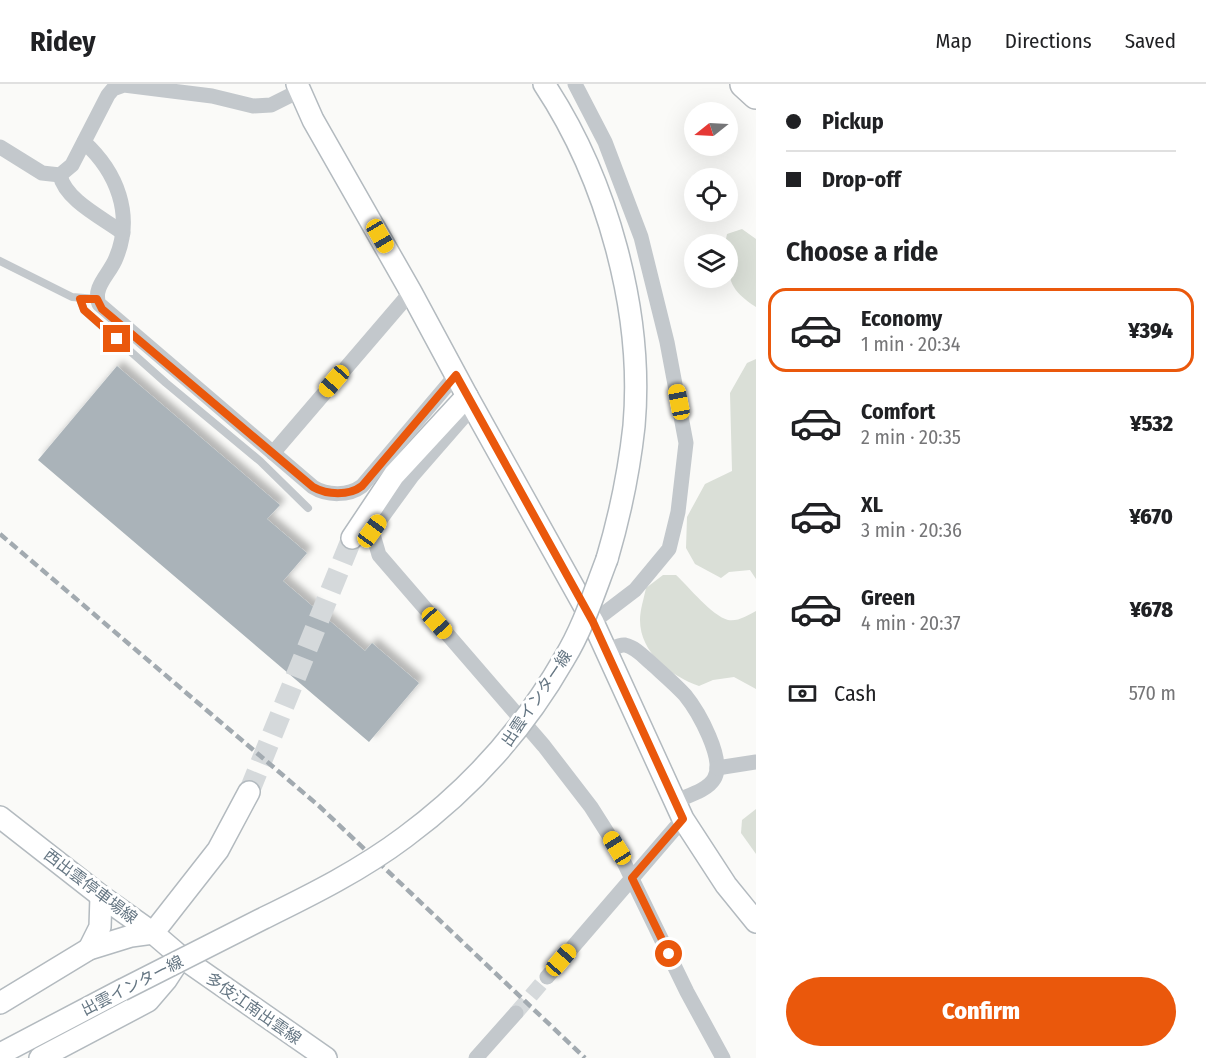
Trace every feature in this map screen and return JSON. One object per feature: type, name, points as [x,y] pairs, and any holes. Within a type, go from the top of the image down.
[{"type":"highway","points":[[744,84],[756,95]]},
{"type":"main road","name":"出雲インター線","points":[[0,1054],[333,883],[404,838],[444,806],[499,752],[541,696],[565,658],[607,559],[624,494],[634,424],[635,392],[630,319],[624,281],[603,204],[578,145],[544,84]]},
{"type":"main road","points":[[298,87],[313,120],[411,292],[593,622],[679,811],[726,885],[756,922]]},
{"type":"main road","points":[[352,538],[394,475],[470,401]]},
{"type":"main road","points":[[0,1003],[89,949],[131,936],[153,933],[218,850],[249,792]]},
{"type":"main road","name":"西出雲停車場線","points":[[0,817],[101,896],[153,933],[181,957]]},
{"type":"main road","points":[[89,949],[100,927],[101,896]]},
{"type":"main road","points":[[40,1058],[148,1001],[166,980],[181,957]]},
{"type":"main road","name":"多伎江南出雲線","points":[[181,957],[326,1058]]},
{"type":"street","points":[[575,84],[605,142],[641,237],[667,342],[686,443],[678,512],[669,549],[635,590],[593,622]]},
{"type":"street","points":[[0,147],[42,174],[60,175],[72,165],[113,89],[124,85],[212,96],[253,106],[271,105],[298,87]]},
{"type":"street","points":[[84,142],[103,162],[116,184],[123,213],[123,232],[116,259],[99,288],[97,299],[102,309],[319,491],[346,493],[357,489],[456,375]]},
{"type":"street","points":[[60,175],[61,182],[68,193],[123,232]]},
{"type":"street","points":[[273,453],[411,292]]},
{"type":"street","points":[[470,401],[372,531],[379,555],[550,754],[591,807],[617,848],[687,992],[723,1058]]},
{"type":"street","points":[[547,977],[632,878],[679,811],[716,776],[716,758],[705,727],[687,697],[634,649],[620,645],[608,651]]},
{"type":"street","points":[[717,768],[756,762]]},
{"type":"street","points":[[476,1058],[516,1013]]},
{"type":"lane","points":[[0,261],[57,291],[80,299],[97,299]]},
{"type":"lane","points":[[80,299],[84,310],[166,383],[260,461],[308,508]]},
{"type":"shaded area","points":[[742,229],[756,239],[756,307],[734,288],[738,288],[738,234],[727,234]]},
{"type":"shaded area","points":[[756,359],[756,579],[750,570],[729,572],[721,578],[695,564],[686,548],[687,517],[705,484],[732,471],[730,393],[747,363]]},
{"type":"shaded area","points":[[663,575],[676,575],[708,607],[728,620],[739,619],[756,611],[756,689],[734,677],[713,680],[699,686],[678,676],[651,653],[641,632],[641,612],[646,588]]},
{"type":"shaded area","points":[[756,809],[756,854],[741,833],[742,820]]},
{"type":"building","points":[[117,366],[280,505],[267,519],[307,553],[283,581],[365,651],[372,643],[419,683],[369,742],[38,460]]},
{"type":"tunnel","points":[[249,792],[352,538]]},
{"type":"tunnel","points":[[516,1013],[547,977]]},
{"type":"railway","points":[[0,534],[319,806],[585,1058]]},
{"type":"route","points":[[117,339],[84,310],[80,299],[97,299],[102,309],[136,338],[313,487],[324,492],[346,493],[362,486],[456,375],[608,651],[683,819],[632,878],[669,954]]}]
